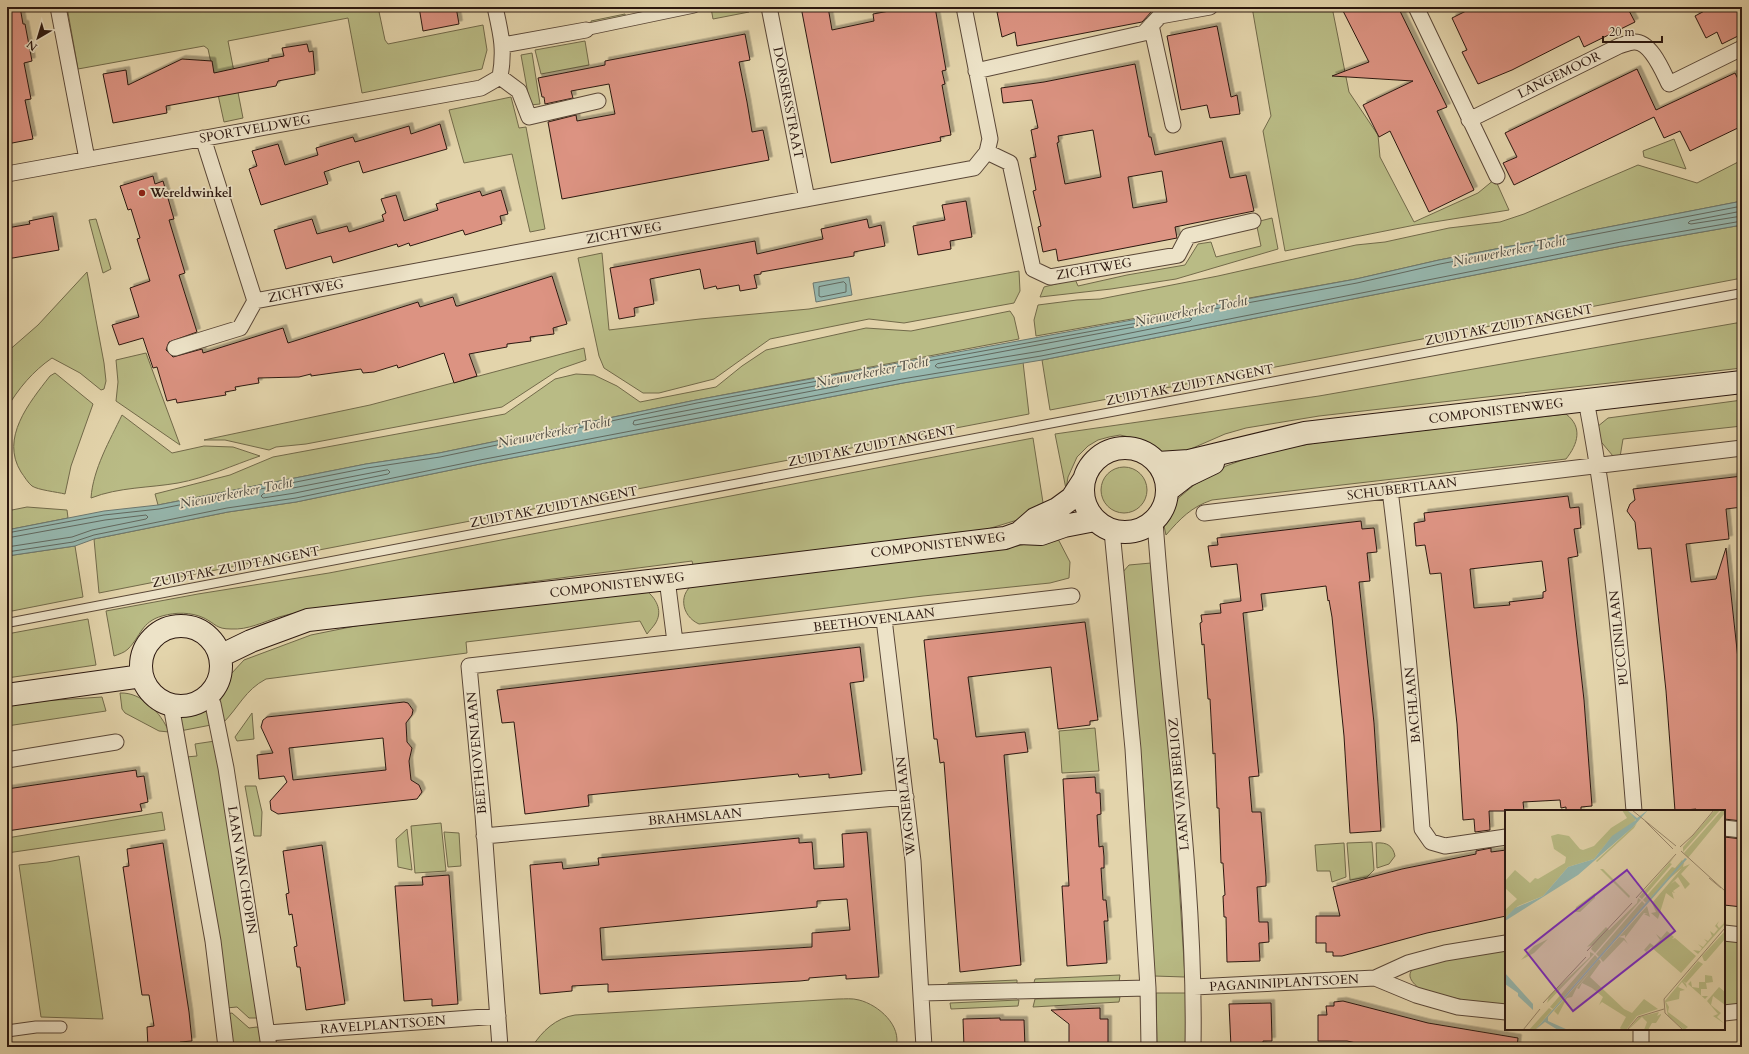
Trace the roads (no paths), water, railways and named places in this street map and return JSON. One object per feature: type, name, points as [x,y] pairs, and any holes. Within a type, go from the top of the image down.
[{"type":"main road","name":"COMPONISTENWEG","points":[[1158,463],[1189,461],[1250,445],[1306,433],[1742,382]]},
{"type":"main road","name":"COMPONISTENWEG","points":[[1168,490],[1186,476],[1250,445]]},
{"type":"main road","points":[[1131,448],[1146,453],[1158,463],[1166,476],[1168,490],[1165,507],[1155,521],[1142,530],[1127,533],[1104,526],[1086,508],[1082,495],[1083,481],[1090,466],[1101,455],[1115,449],[1131,448]]},
{"type":"main road","name":"COMPONISTENWEG","points":[[220,656],[251,641],[308,620],[667,579],[1005,538],[1019,533],[1036,519],[1057,509],[1072,498],[1083,481]]},
{"type":"main road","name":"COMPONISTENWEG","points":[[1019,533],[1041,534],[1064,526],[1104,526]]},
{"type":"main road","points":[[183,626],[196,628],[207,635],[215,644],[220,656],[221,668],[219,680],[212,691],[203,700],[193,704],[182,706],[171,705],[161,701],[153,695],[146,686],[142,676],[140,664],[143,651],[150,640],[159,632],[170,627],[183,626]]},
{"type":"main road","points":[[7,694],[142,676]]},
{"type":"street","points":[[58,7],[87,159]]},
{"type":"street","points":[[495,7],[503,45],[503,60],[500,77],[519,91],[529,117],[598,101]]},
{"type":"street","points":[[503,45],[694,7]]},
{"type":"street","name":"DORSERSSTRAAT","points":[[769,7],[807,199]]},
{"type":"street","points":[[964,7],[990,139],[987,152]]},
{"type":"street","points":[[976,71],[1144,33],[1160,16],[1210,7]]},
{"type":"street","points":[[1416,7],[1497,176]]},
{"type":"street","points":[[1151,25],[1173,125]]},
{"type":"street","name":"LANGEMOOR","points":[[1469,120],[1619,46],[1634,42],[1641,43],[1654,56],[1669,84],[1742,48]]},
{"type":"street","name":"SPORTVELDWEG","points":[[7,174],[481,88],[500,77]]},
{"type":"street","name":"ZICHTWEG","points":[[174,348],[240,328],[255,301],[203,138]]},
{"type":"street","name":"ZICHTWEG","points":[[255,301],[974,168],[987,152],[1010,163],[1033,269],[1050,277],[1178,254],[1188,236],[1253,221]]},
{"type":"street","points":[[1586,400],[1599,466]]},
{"type":"street","name":"SCHUBERTLAAN","points":[[1204,513],[1742,448]]},
{"type":"street","name":"PUCCINILAAN","points":[[1599,466],[1625,698],[1634,810]]},
{"type":"street","name":"BACHLAAN","points":[[1390,490],[1401,579],[1413,702],[1422,828],[1431,842],[1446,846],[1505,837]]},
{"type":"street","name":"LAAN VAN BERLIOZ","points":[[1155,521],[1189,900],[1194,987],[1193,1047]]},
{"type":"street","points":[[1104,526],[1133,749],[1148,988],[1149,1047]]},
{"type":"street","points":[[667,579],[675,642]]},
{"type":"street","name":"BEETHOVENLAAN","points":[[500,1047],[469,666],[1072,596]]},
{"type":"street","name":"WAGNERLAAN","points":[[884,619],[913,861],[924,1047]]},
{"type":"street","name":"LAAN VAN CHOPIN","points":[[203,700],[213,704],[219,729],[268,1040]]},
{"type":"street","points":[[171,705],[213,941],[226,1047]]},
{"type":"street","points":[[7,760],[116,742]]},
{"type":"street","name":"BRAHMSLAAN","points":[[484,836],[906,797]]},
{"type":"street","points":[[1725,828],[1742,830]]},
{"type":"street","points":[[1725,933],[1742,935]]},
{"type":"street","name":"PAGANINIPLANTSOEN","points":[[1194,987],[1375,978],[1408,963],[1445,953],[1505,943]]},
{"type":"street","name":"PAGANINIPLANTSOEN","points":[[1375,978],[1416,995],[1458,1007],[1505,1012]]},
{"type":"street","points":[[921,993],[1148,988]]},
{"type":"street","points":[[1725,1013],[1742,1011]]},
{"type":"street","name":"RAVELPLANTSOEN","points":[[268,1040],[498,1016]]},
{"type":"street","points":[[7,1031],[36,1027],[61,1027]]},
{"type":"street","points":[[1641,1030],[1641,1047]]},
{"type":"lane","name":"ZUIDTAK ZUIDTANGENT","points":[[7,623],[1742,293]]},
{"type":"water","name":"Nieuwerkerker Tocht","points":[[1742,201],[1742,225],[1622,246],[1042,360],[903,383],[480,464],[296,502],[228,512],[94,539],[75,546],[7,556],[7,530],[104,511],[158,505],[366,464],[439,453],[696,400],[1356,279],[1439,260]]},
{"type":"water","points":[[849,277],[852,295],[816,302],[813,283]]},
{"type":"place","name":"Wereldwinkel","points":[[142,193]]}]
